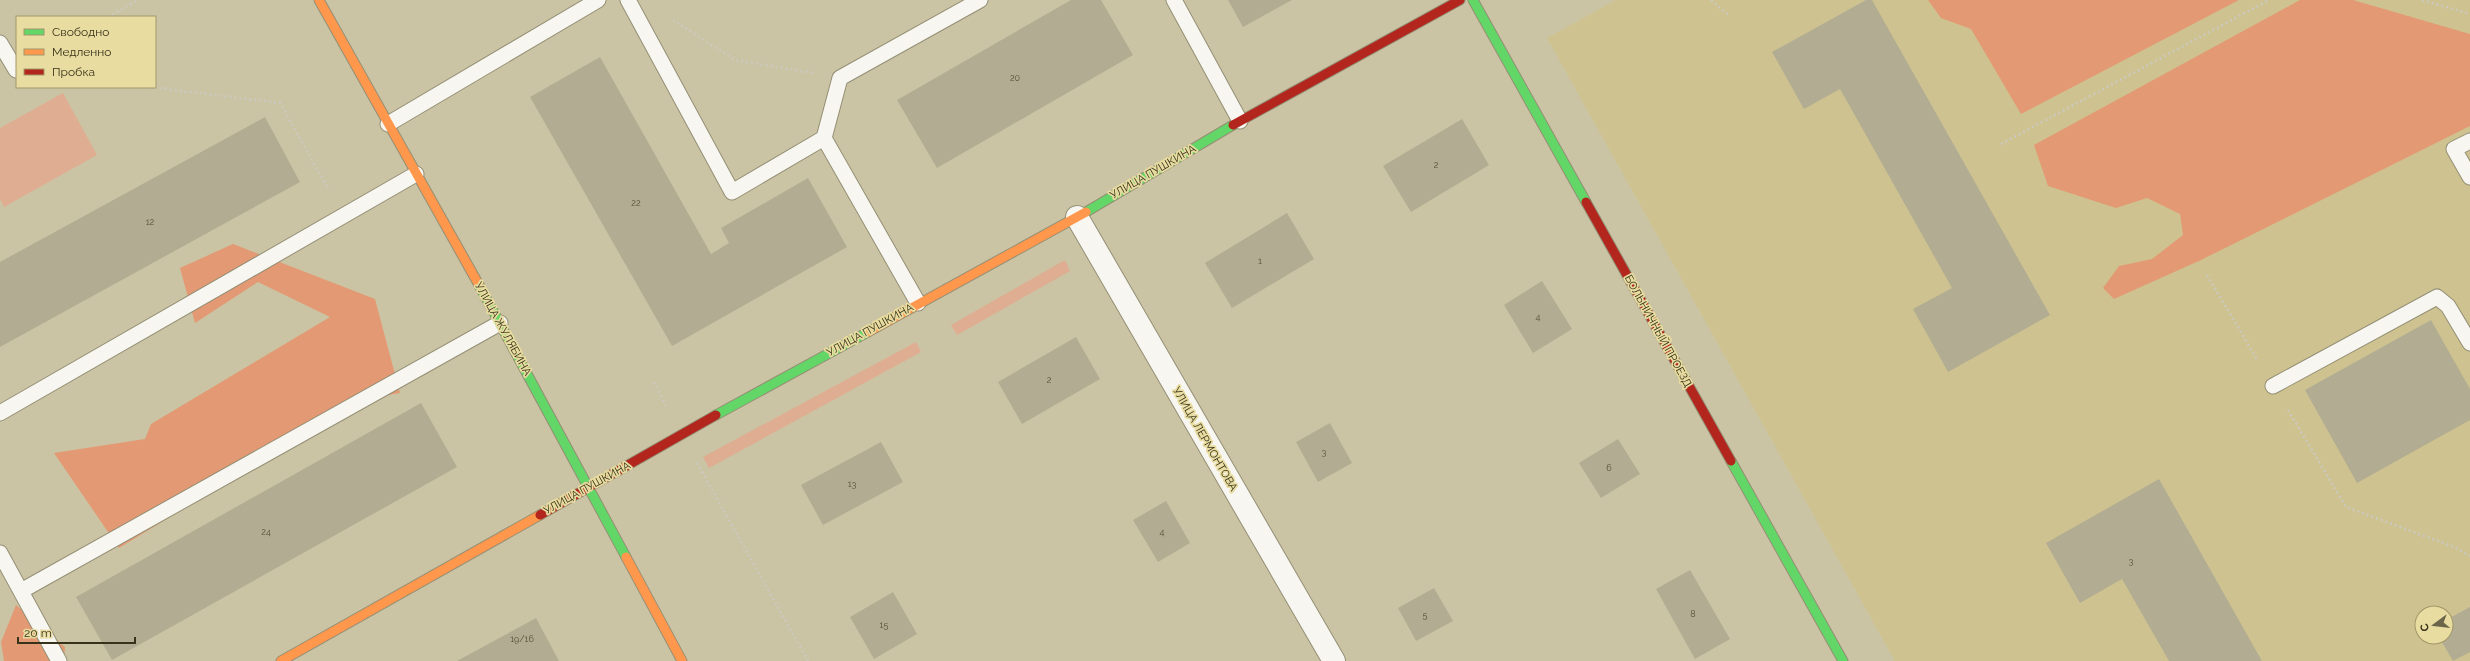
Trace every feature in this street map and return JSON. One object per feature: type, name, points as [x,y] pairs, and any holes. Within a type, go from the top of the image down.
[{"type":"main road","name":"УЛИЦА ЖУЛЯБИНА","points":[[319,0],[500,323],[682,661]]},
{"type":"main road","name":"УЛИЦА ПУШКИНА","points":[[281,661],[681,435],[918,303],[1077,217],[1240,121],[1460,0]]},
{"type":"main road","name":"БОЛЬНИЧНЫЙ ПРОЕЗД","points":[[1473,0],[1843,661]]},
{"type":"street","name":"УЛИЦА ЛЕРМОНТОВА","points":[[1077,217],[1334,661]]},
{"type":"lane","points":[[388,124],[598,0]]},
{"type":"lane","points":[[628,0],[732,192],[824,138]]},
{"type":"lane","points":[[918,303],[824,138],[840,78],[980,0]]},
{"type":"lane","points":[[1174,0],[1240,121]]},
{"type":"lane","points":[[0,43],[16,70]]},
{"type":"lane","points":[[2470,141],[2454,149],[2470,177]]},
{"type":"lane","points":[[0,413],[343,214],[416,174]]},
{"type":"lane","points":[[2274,386],[2437,297],[2448,306],[2470,343]]},
{"type":"lane","points":[[21,591],[500,323]]},
{"type":"lane","points":[[0,553],[59,661]]},
{"type":"path","points":[[110,16],[138,0]]},
{"type":"path","points":[[1711,0],[1728,15]]},
{"type":"path","points":[[2001,144],[2269,0]]},
{"type":"path","points":[[2422,0],[2470,14]]},
{"type":"path","points":[[669,17],[735,60],[840,78]]},
{"type":"path","points":[[156,88],[280,103],[343,214]]},
{"type":"path","points":[[2207,275],[2346,507],[2454,547],[2470,556]]},
{"type":"path","points":[[654,382],[681,435],[808,661]]},
{"type":"shaded area","points":[[1616,0],[2470,0],[2470,661],[1895,661],[1547,38]]},
{"type":"shaded area","points":[[1928,0],[2239,0],[2021,114],[1971,29],[1941,18]]},
{"type":"shaded area","points":[[2300,0],[2353,0],[2470,34],[2470,126],[2201,260],[2114,299],[2103,288],[2119,266],[2152,259],[2183,235],[2180,214],[2147,198],[2116,208],[2048,186],[2034,145]]},
{"type":"shaded area","points":[[63,93],[97,155],[4,207],[0,199],[0,128]]},
{"type":"shaded area","points":[[233,244],[375,299],[400,393],[364,399],[119,548],[54,453],[145,439],[151,424],[330,317],[258,282],[195,323],[180,268]]},
{"type":"shaded area","points":[[1065,260],[1070,271],[957,335],[951,325]]},
{"type":"shaded area","points":[[916,342],[921,352],[709,468],[703,457]]},
{"type":"shaded area","points":[[16,605],[65,647],[64,661],[4,661],[1,642]]},
{"type":"building","points":[[1071,0],[1101,0],[1133,55],[937,168],[897,100]]},
{"type":"building","points":[[1228,0],[1292,0],[1243,27]]},
{"type":"building","points":[[1866,0],[1872,0],[2050,315],[1948,372],[1913,309],[1952,288],[1840,89],[1804,109],[1772,52]]},
{"type":"building","points":[[600,57],[711,254],[729,243],[721,228],[808,178],[847,247],[672,346],[530,97]]},
{"type":"building","points":[[265,117],[300,182],[0,347],[0,262]]},
{"type":"building","points":[[1462,119],[1489,165],[1411,212],[1383,166]]},
{"type":"building","points":[[1287,213],[1314,259],[1232,308],[1205,263]]},
{"type":"building","points":[[1542,281],[1572,329],[1533,353],[1504,305]]},
{"type":"building","points":[[2431,320],[2470,389],[2470,420],[2357,483],[2305,390]]},
{"type":"building","points":[[1076,337],[1100,379],[1022,424],[998,382]]},
{"type":"building","points":[[421,403],[457,467],[112,660],[76,597]]},
{"type":"building","points":[[1330,423],[1352,463],[1318,482],[1296,442]]},
{"type":"building","points":[[1618,439],[1640,474],[1601,498],[1579,463]]},
{"type":"building","points":[[881,442],[903,482],[823,525],[801,485]]},
{"type":"building","points":[[2159,479],[2262,661],[2169,661],[2122,579],[2080,603],[2046,543]]},
{"type":"building","points":[[1166,501],[1190,543],[1158,562],[1133,520]]},
{"type":"building","points":[[1690,570],[1730,639],[1695,659],[1656,589]]},
{"type":"building","points":[[1434,588],[1453,621],[1416,641],[1398,608]]},
{"type":"building","points":[[893,592],[917,634],[874,659],[850,617]]},
{"type":"building","points":[[2470,607],[2470,652],[2453,661],[2444,645],[2454,645],[2454,616]]},
{"type":"building","points":[[536,618],[559,661],[457,661]]},
{"type":"traffic: fast","points":[[1473,0],[1586,202]]},
{"type":"traffic: fast","points":[[1086,212],[1233,125]]},
{"type":"traffic: fast","points":[[479,285],[626,557]]},
{"type":"traffic: fast","points":[[716,415],[868,332]]},
{"type":"traffic: fast","points":[[1731,461],[1843,661]]},
{"type":"traffic: slow","points":[[319,0],[479,285]]},
{"type":"traffic: slow","points":[[868,332],[1086,212]]},
{"type":"traffic: slow","points":[[281,661],[540,515]]},
{"type":"traffic: slow","points":[[626,557],[682,661]]},
{"type":"traffic: jam","points":[[1233,125],[1460,0]]},
{"type":"traffic: jam","points":[[1586,202],[1731,461]]},
{"type":"traffic: jam","points":[[540,515],[716,415]]}]
